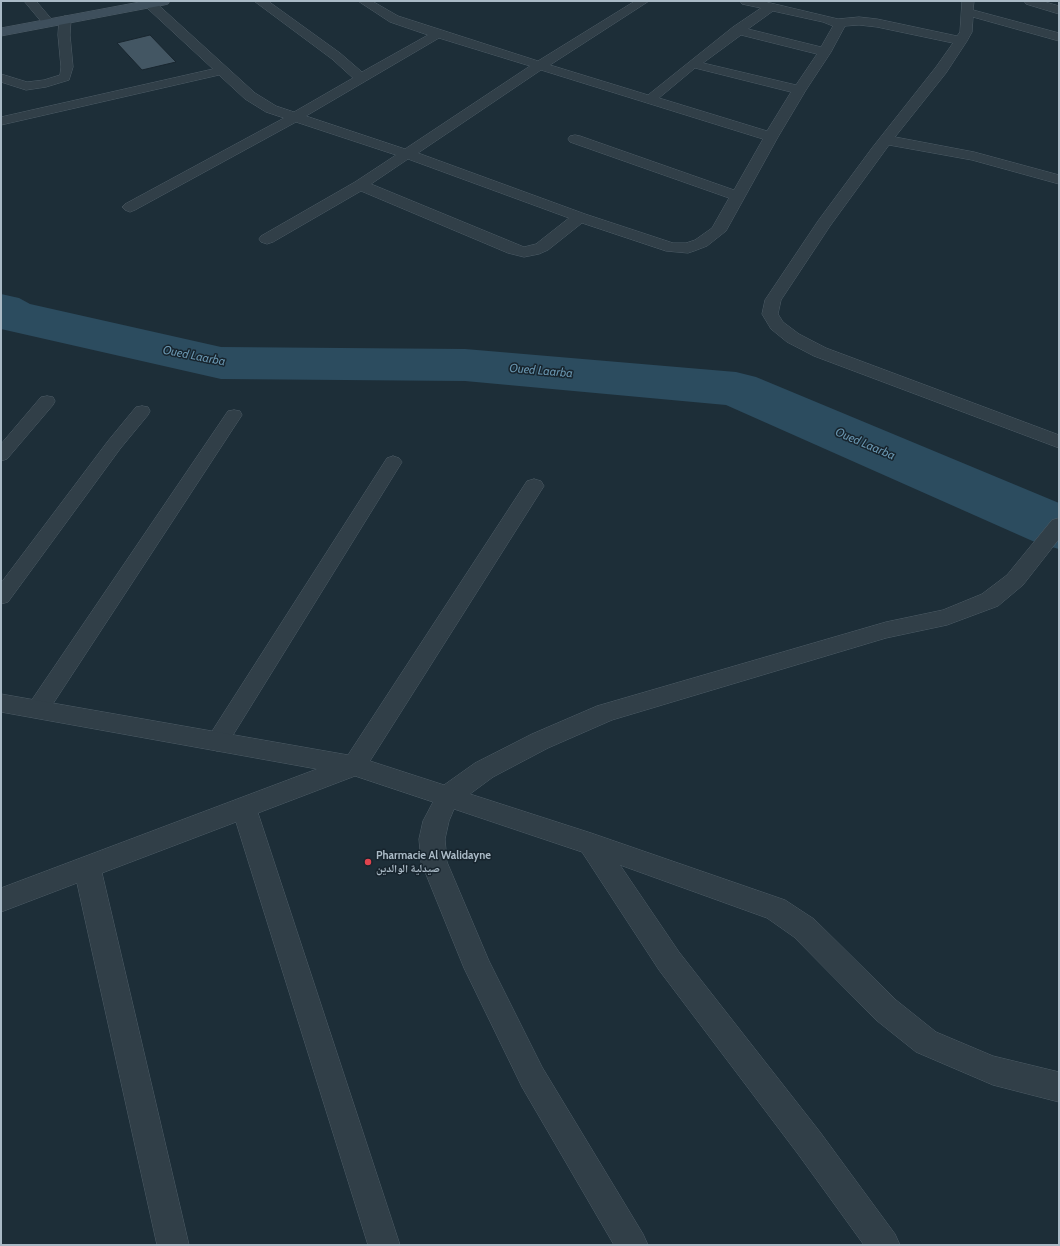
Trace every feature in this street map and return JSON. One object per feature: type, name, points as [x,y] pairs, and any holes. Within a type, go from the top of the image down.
[{"type":"street","points":[[30,1],[48,22]]},
{"type":"street","points":[[1,32],[164,1]]},
{"type":"street","points":[[260,1],[336,56],[361,78]]},
{"type":"street","points":[[364,1],[394,19],[438,34],[771,137]]},
{"type":"street","points":[[267,239],[360,186],[539,66],[642,1]]},
{"type":"street","points":[[746,1],[837,23],[859,21],[877,23],[961,41]]},
{"type":"street","points":[[1030,1],[1059,10]]},
{"type":"street","points":[[150,4],[182,35],[259,103],[295,117],[407,154],[580,217],[672,248],[688,248],[701,243],[718,230],[799,90],[837,32],[840,26],[837,23]]},
{"type":"street","points":[[649,100],[737,30],[770,7]]},
{"type":"street","points":[[1059,37],[968,7],[966,32],[961,41],[942,70],[886,140],[823,224],[773,300],[770,314],[777,325],[793,338],[820,352],[1059,442]]},
{"type":"street","points":[[737,30],[825,52]]},
{"type":"street","points":[[130,208],[295,117],[438,34]]},
{"type":"street","points":[[693,64],[799,90]]},
{"type":"street","points":[[1,121],[222,71]]},
{"type":"street","points":[[575,139],[737,196]]},
{"type":"street","points":[[886,140],[974,156],[1059,180]]},
{"type":"street","points":[[360,186],[514,250],[524,252],[533,251],[542,247],[580,217]]},
{"type":"street","points":[[1,900],[354,766],[534,486]]},
{"type":"street","points":[[632,1245],[532,1077],[478,968],[434,862],[432,839],[436,821],[448,796],[484,770],[540,741],[605,713],[886,630],[947,617],[990,600],[1015,580],[1054,532]]},
{"type":"street","points":[[1,703],[354,766],[591,844],[776,909],[804,928],[886,1010],[926,1042],[993,1070],[1059,1087]]},
{"type":"street","points":[[244,808],[384,1245]]},
{"type":"street","points":[[591,844],[669,961],[809,1143],[884,1245]]},
{"type":"street","points":[[87,867],[173,1245]]},
{"type":"lane","points":[[1,78],[26,86],[46,83],[65,77],[67,67],[64,54],[65,19]]},
{"type":"lane","points":[[1,455],[47,401]]},
{"type":"lane","points":[[1,597],[114,445],[142,411]]},
{"type":"lane","points":[[37,710],[234,415]]},
{"type":"lane","points":[[218,742],[393,462]]},
{"type":"building","points":[[150,35],[176,62],[142,70],[117,43]]},
{"type":"waterway","name":"Oued Laarba","points":[[1,309],[13,316],[221,363],[465,365],[736,389],[1059,528]]},
{"type":"place","name":"Pharmacie Al Walidayne صيدلية الوالدين","points":[[368,862]]}]
